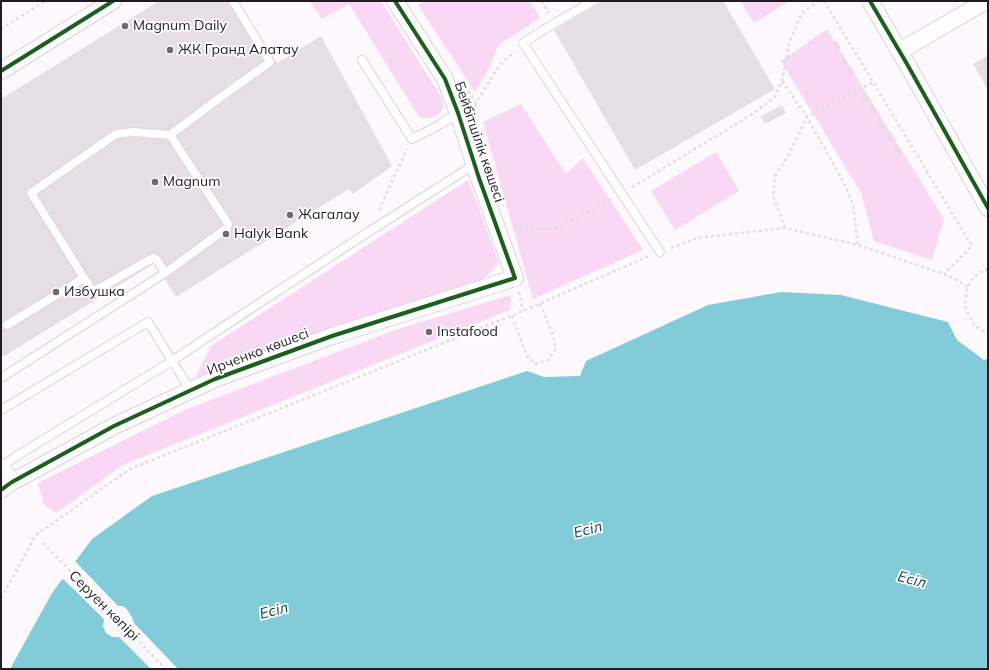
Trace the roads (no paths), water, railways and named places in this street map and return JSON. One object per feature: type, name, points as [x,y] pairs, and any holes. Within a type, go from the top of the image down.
[{"type":"street","points":[[1,70],[113,1]]},
{"type":"street","name":"Бейбітшілік көшесі","points":[[395,1],[445,79],[515,278]]},
{"type":"street","points":[[870,1],[900,51],[988,208]]},
{"type":"street","points":[[900,51],[986,1]]},
{"type":"street","name":"Ирченко көшесі","points":[[6,486],[114,426],[215,379],[332,336],[515,278]]},
{"type":"street","points":[[1,467],[6,486]]},
{"type":"lane","points":[[165,272],[154,258],[93,292],[31,193],[116,134],[133,132],[170,135],[270,62],[233,1]]},
{"type":"lane","points":[[593,1],[523,43],[660,252]]},
{"type":"lane","points":[[362,60],[412,139],[440,125],[458,113]]},
{"type":"lane","points":[[1,378],[165,272],[227,228],[228,224],[170,135]]},
{"type":"lane","points":[[1,467],[172,361],[475,164]]},
{"type":"lane","points":[[7,326],[84,278]]},
{"type":"lane","points":[[1,410],[148,322],[191,391]]},
{"type":"water","name":"Есіл","points":[[781,292],[841,295],[948,322],[957,340],[984,360],[988,359],[988,669],[10,669],[52,593],[92,539],[152,496],[527,371],[544,377],[580,376],[586,361],[708,305]]},
{"type":"place","name":"Magnum Daily","points":[[125,26]]},
{"type":"place","name":"ЖК Гранд Алатау","points":[[170,50]]},
{"type":"place","name":"Magnum","points":[[155,182]]},
{"type":"place","name":"Жагалау","points":[[290,215]]},
{"type":"place","name":"Halyk Bank","points":[[226,234]]},
{"type":"place","name":"Избушка","points":[[56,292]]},
{"type":"place","name":"Instafood","points":[[429,332]]}]
